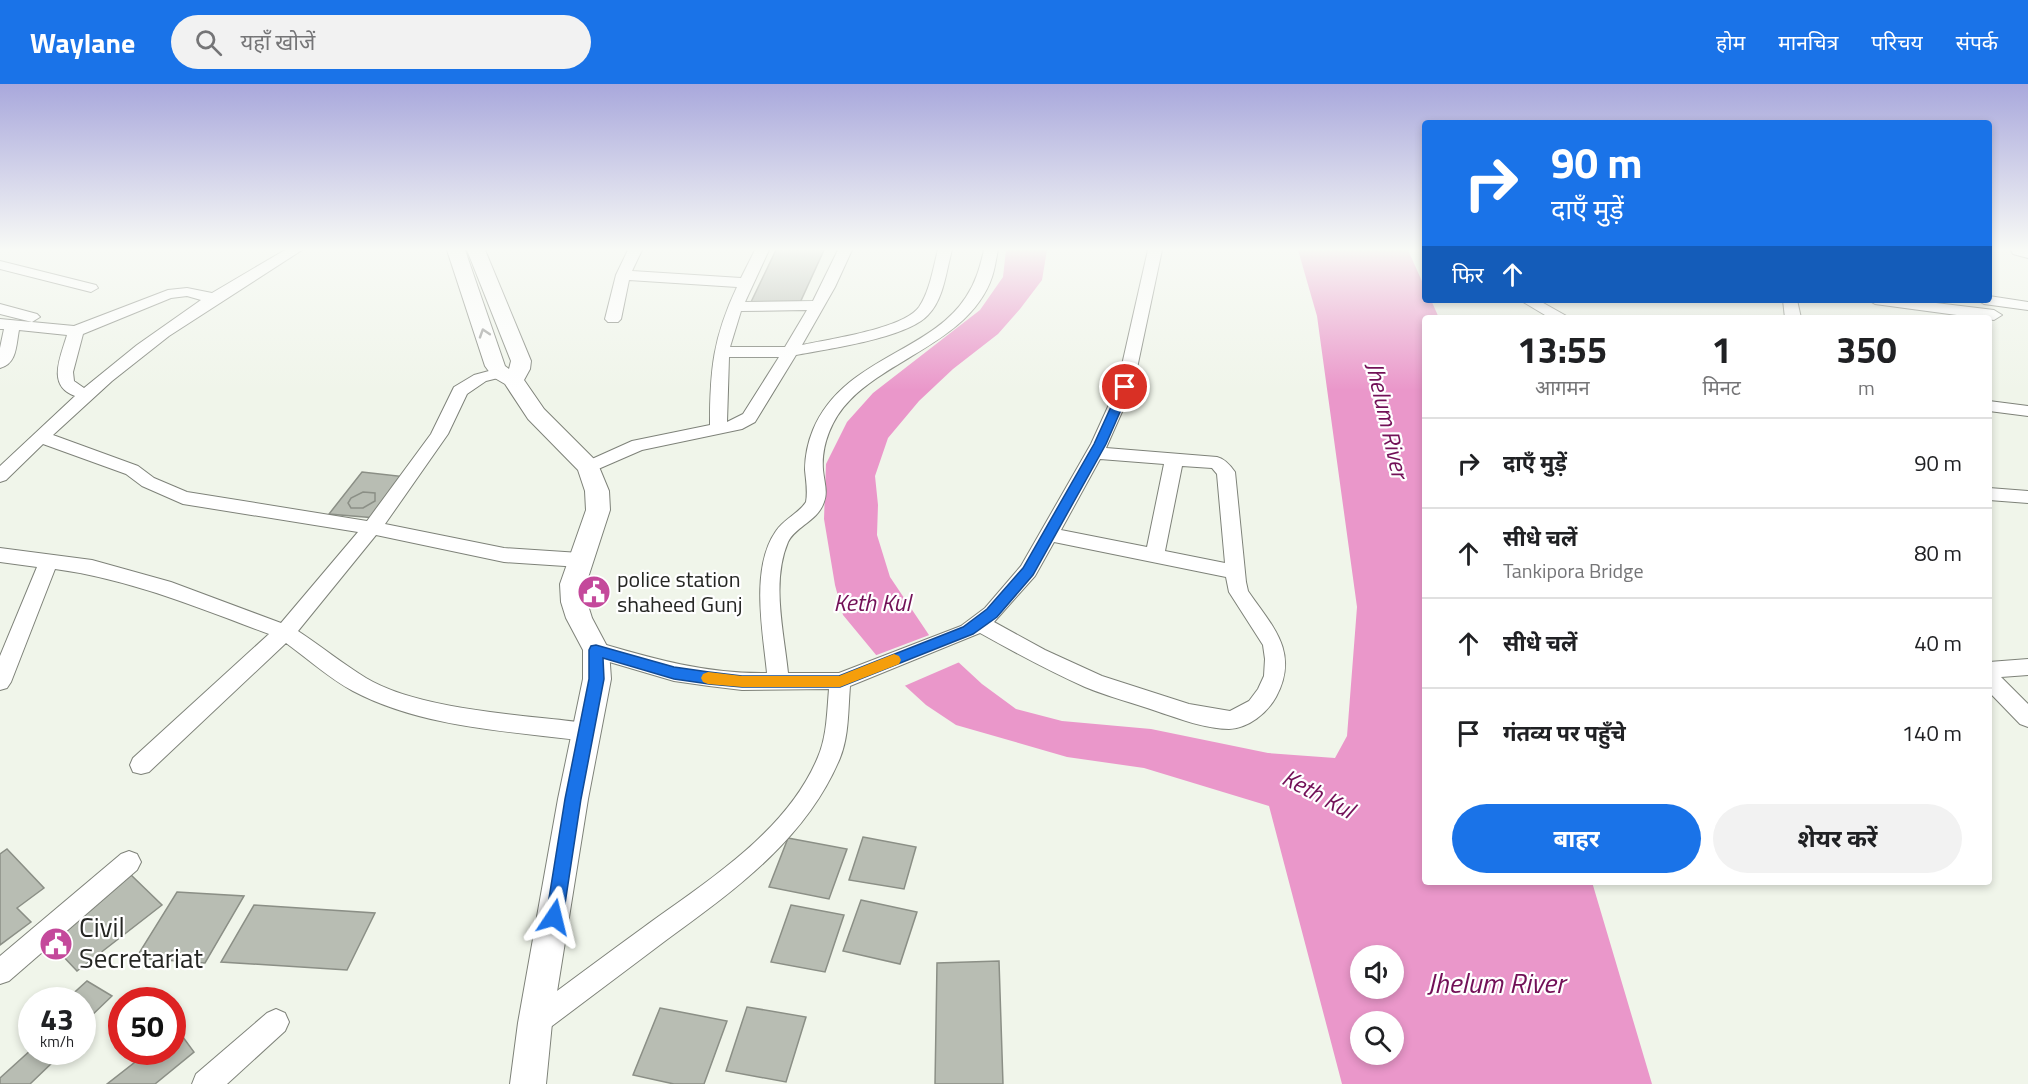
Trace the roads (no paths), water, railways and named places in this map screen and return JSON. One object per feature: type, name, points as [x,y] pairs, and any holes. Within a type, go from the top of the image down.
[{"type":"main road","points":[[472,297],[495,366],[506,376],[536,414],[589,467],[597,491],[598,510],[573,584],[574,602],[596,650],[597,679],[535,1023],[528,1084]]},
{"type":"main road","points":[[495,297],[521,361],[520,369],[506,376]]},
{"type":"street","points":[[0,363],[6,358],[6,325],[76,331],[161,297]]},
{"type":"street","points":[[207,297],[213,298]]},
{"type":"street","points":[[613,319],[618,297]]},
{"type":"street","points":[[719,429],[719,368],[740,297]]},
{"type":"street","points":[[589,467],[638,445],[719,429],[749,418],[822,297]]},
{"type":"street","points":[[722,352],[790,352],[904,325],[916,318],[929,303],[931,297]]},
{"type":"street","points":[[778,682],[771,566],[780,540],[788,529],[814,505],[817,439],[844,396],[864,379],[928,338],[974,297]]},
{"type":"street","points":[[596,650],[674,673],[742,682],[846,679],[974,627],[992,613],[1028,571],[1095,453],[1125,387],[1145,297]]},
{"type":"street","points":[[0,476],[86,394],[155,339],[213,298]]},
{"type":"street","points":[[1992,301],[2028,306]]},
{"type":"street","points":[[1533,303],[1556,315]]},
{"type":"street","points":[[1899,303],[1994,315]]},
{"type":"street","points":[[736,307],[818,305]]},
{"type":"street","points":[[0,309],[40,320],[46,328]]},
{"type":"street","points":[[76,331],[65,372],[66,382],[74,390],[86,394]]},
{"type":"street","points":[[141,765],[285,632],[372,528],[439,434],[460,391],[480,378],[506,376]]},
{"type":"street","points":[[1992,406],[2028,411]]},
{"type":"street","points":[[40,437],[132,470],[155,486],[183,498],[372,528],[504,555],[580,560]]},
{"type":"street","points":[[974,627],[1095,682],[1189,713],[1230,720],[1246,715],[1257,707],[1268,693],[1274,676],[1273,644],[1239,592],[1234,573],[1226,472],[1217,463],[1095,453]]},
{"type":"street","points":[[1155,556],[1174,459]]},
{"type":"street","points":[[1992,494],[2028,497]]},
{"type":"street","points":[[1049,534],[1234,573]]},
{"type":"street","points":[[0,555],[49,560],[131,576],[285,632],[360,685],[395,699],[445,713],[586,732]]},
{"type":"street","points":[[0,682],[49,560]]},
{"type":"street","points":[[1992,670],[2028,667]]},
{"type":"street","points":[[535,1023],[704,897],[753,857],[789,822],[816,786],[830,755],[846,679]]},
{"type":"street","points":[[1992,681],[2028,718]]},
{"type":"street","points":[[0,972],[129,862]]},
{"type":"street","points":[[206,1084],[276,1022]]},
{"type":"water","name":"Jhelum River","points":[[989,297],[1029,297],[998,334],[953,369],[919,401],[888,438],[875,476],[878,505],[877,535],[890,577],[929,635],[982,684],[1016,709],[1062,721],[1151,729],[1268,753],[1335,758],[1347,736],[1357,607],[1317,316],[1311,297],[1422,297],[1422,303],[1432,303],[1438,315],[1422,315],[1422,885],[1593,885],[1652,1084],[1342,1084],[1269,806],[1144,768],[1067,757],[956,725],[926,705],[891,673],[843,615],[835,585],[824,519],[826,464],[847,422],[873,393],[980,310]]},
{"type":"place","name":"police station shaheed Gunj","points":[[594,592]]},
{"type":"place","name":"Civil Secretariat","points":[[56,944]]},
{"type":"water label","name":"Keth Kul","points":[[872,603]]},
{"type":"water label","name":"Keth Kul","points":[[1318,794]]}]
